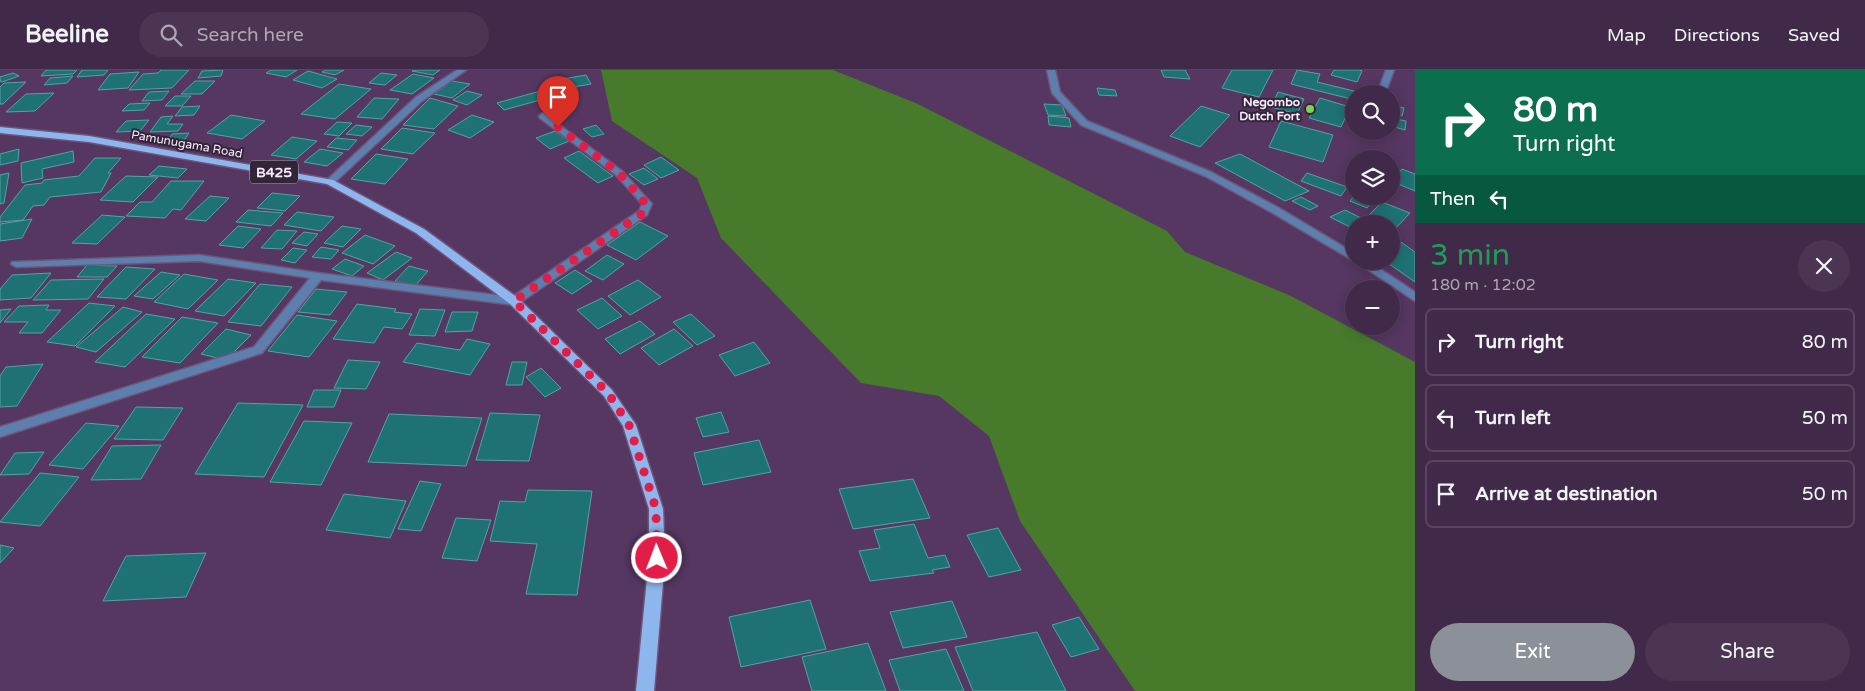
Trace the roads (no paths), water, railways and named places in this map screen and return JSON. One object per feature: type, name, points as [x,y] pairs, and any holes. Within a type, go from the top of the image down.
[{"type":"main road","name":"Pamunugama Road","points":[[0,130],[89,140],[330,182],[420,231],[514,301]]},
{"type":"main road","name":"B425","points":[[514,301],[608,393],[629,425],[656,509],[657,558],[645,691]]},
{"type":"street","points":[[330,182],[419,99],[462,70]]},
{"type":"street","points":[[1051,70],[1056,94],[1084,123],[1208,174],[1274,210],[1345,253]]},
{"type":"street","points":[[1384,85],[1390,70]]},
{"type":"street","points":[[16,264],[199,258],[318,276],[514,301],[643,213],[646,204],[619,173],[544,116]]},
{"type":"street","points":[[1374,270],[1415,297]]},
{"type":"street","points":[[0,432],[258,350],[318,276]]},
{"type":"place","name":"Negombo Dutch Fort","points":[[1310,109]]}]
